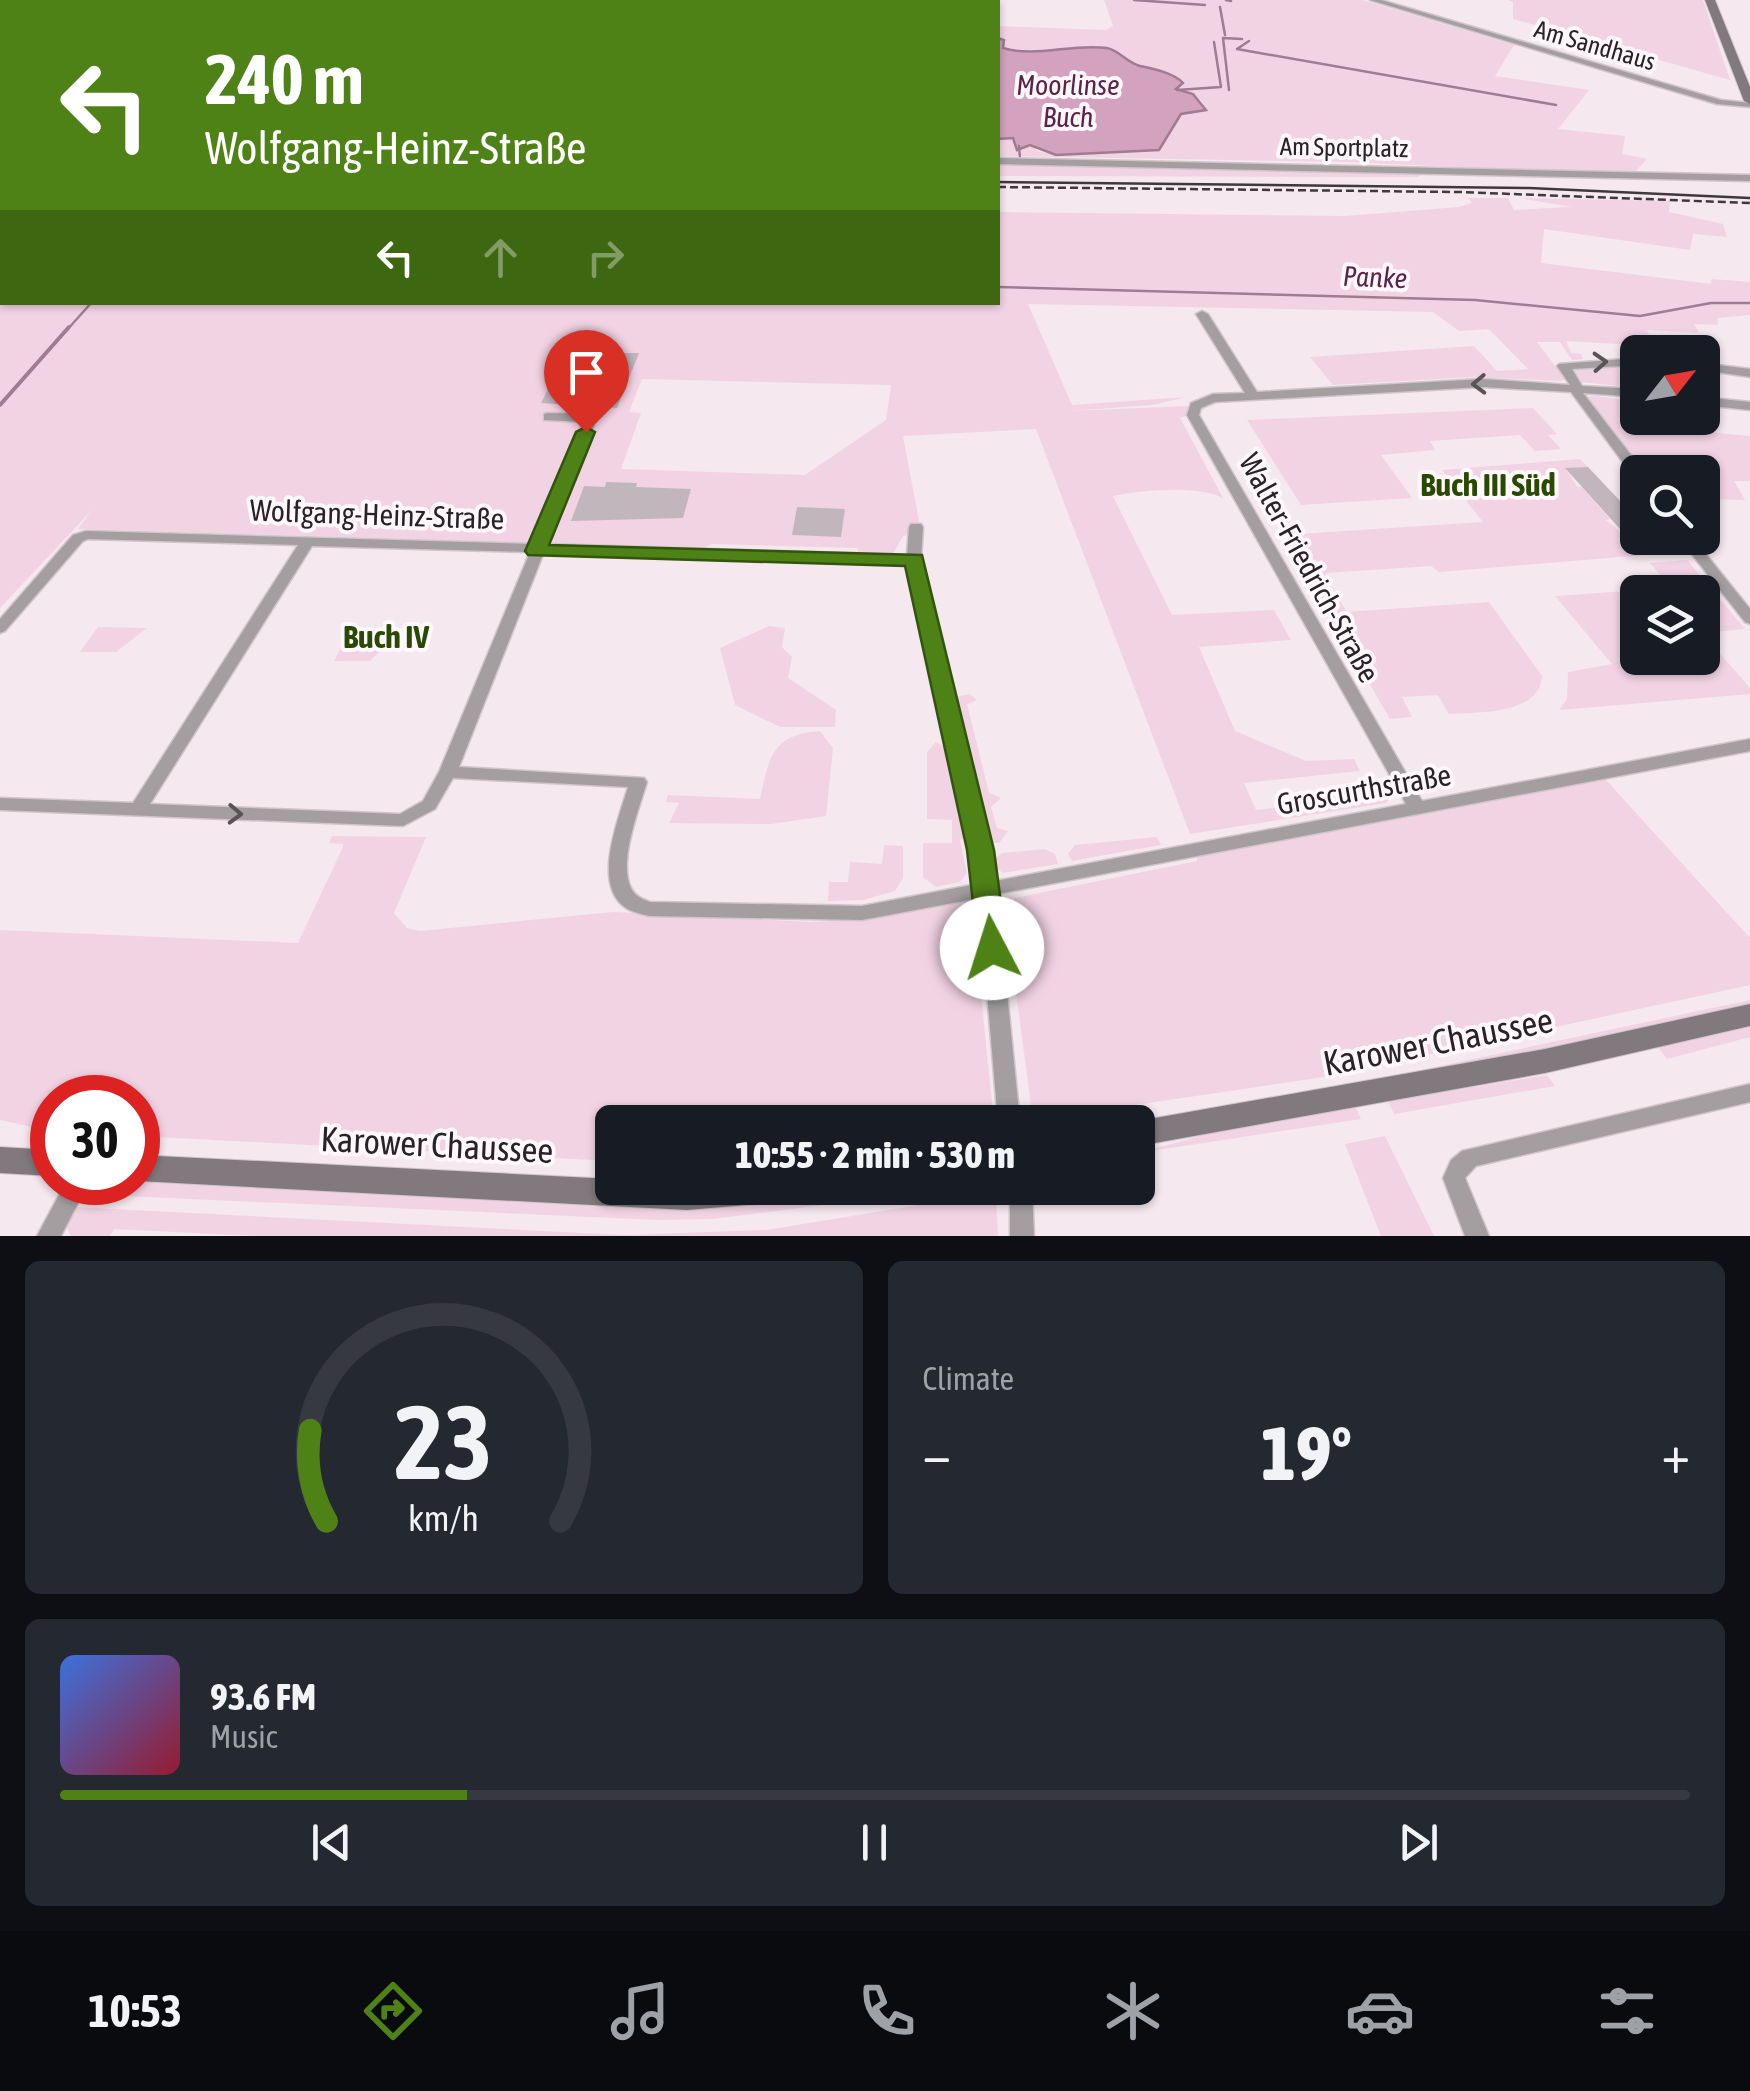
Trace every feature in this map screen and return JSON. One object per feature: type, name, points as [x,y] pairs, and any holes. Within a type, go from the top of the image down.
[{"type":"main road","points":[[1710,0],[1750,103]]},
{"type":"main road","name":"Karower Chaussee","points":[[1155,1131],[1546,1062],[1750,1015]]},
{"type":"main road","points":[[0,1160],[30,1162]]},
{"type":"main road","name":"Karower Chaussee","points":[[160,1169],[595,1191]]},
{"type":"street","name":"Am Sandhaus","points":[[1373,0],[1720,102],[1750,103]]},
{"type":"street","name":"Am Sportplatz","points":[[1000,162],[1750,178]]},
{"type":"street","points":[[1202,314],[1253,395]]},
{"type":"street","points":[[1620,362],[1563,366],[1625,455]]},
{"type":"street","points":[[1720,367],[1750,373]]},
{"type":"street","name":"Walter-Friedrich-Straße","points":[[1416,806],[1372,726],[1356,708],[1193,416],[1194,406],[1206,399],[1253,395],[1483,383],[1620,392]]},
{"type":"street","points":[[1720,403],[1750,406]]},
{"type":"street","points":[[0,804],[403,820],[429,805],[448,772],[591,418],[548,417]]},
{"type":"street","points":[[916,527],[914,559],[987,886],[1007,1105]]},
{"type":"street","name":"Wolfgang-Heinz-Straße","points":[[0,628],[78,538],[100,534],[536,551],[914,559]]},
{"type":"street","points":[[137,810],[306,543]]},
{"type":"street","points":[[1699,555],[1750,619]]},
{"type":"street","name":"Groscurthstraße","points":[[448,772],[638,782],[617,878],[622,897],[640,908],[834,916],[1750,746]]},
{"type":"street","points":[[1477,1236],[1454,1178],[1459,1166],[1470,1158],[1750,1094]]},
{"type":"street","points":[[49,1236],[66,1205]]},
{"type":"street","points":[[1021,1205],[1022,1236]]},
{"type":"shaded area","points":[[1104,0],[1362,0],[1514,45],[1495,76],[1589,90],[1558,129],[1625,136],[1622,154],[1647,159],[1632,175],[1347,162],[1000,156],[1003,135],[1016,141],[1017,150],[1033,145],[1037,151],[1056,155],[1159,150],[1181,114],[1206,110],[1201,100],[1176,90],[1183,83],[1179,80],[1135,64],[1112,49],[1015,51],[1003,48],[1000,35],[1000,26],[1106,30],[1113,26]]},
{"type":"shaded area","points":[[1508,0],[1703,0],[1730,80],[1513,19],[1513,2]]},
{"type":"shaded area","points":[[1000,163],[1423,173],[1418,177],[1000,176]]},
{"type":"shaded area","points":[[1468,198],[1508,198],[1514,210],[1571,207],[1520,198],[1670,201],[1669,212],[1723,224],[1727,237],[1693,234],[1690,250],[1544,229],[1541,263],[1711,284],[1712,279],[1750,282],[1750,315],[1717,318],[1718,325],[1694,324],[1699,333],[1647,330],[1649,335],[1620,335],[1620,344],[1566,341],[1571,353],[1581,354],[1583,359],[1572,360],[1560,342],[1537,342],[1565,379],[1561,381],[1472,377],[1333,385],[1310,357],[1474,346],[1497,371],[1528,369],[1489,329],[1459,331],[1433,312],[1028,304],[1072,405],[1187,397],[1152,405],[1068,411],[1188,406],[1188,415],[1180,418],[1223,498],[1185,490],[1113,496],[1172,615],[1274,610],[1291,640],[1199,647],[1235,731],[1306,761],[1354,759],[1360,771],[1244,783],[1256,810],[1380,797],[1376,789],[1386,787],[1390,799],[1386,803],[1190,834],[1036,429],[903,436],[921,532],[903,536],[893,554],[859,553],[857,548],[712,544],[704,548],[78,529],[93,509],[0,608],[0,305],[1000,305],[1000,212],[1345,216],[1459,207],[1472,203]],"holes":[[[642,379],[890,385],[886,420],[805,475],[621,469],[641,413],[629,412]]]},
{"type":"shaded area","points":[[1616,363],[1620,386],[1581,382],[1572,370]]},
{"type":"shaded area","points":[[1584,397],[1620,399],[1620,435],[1750,436],[1750,481],[1734,481],[1745,500],[1720,499],[1720,455],[1629,455]]},
{"type":"shaded area","points":[[1533,408],[1557,434],[1548,435],[1561,449],[1535,451],[1520,435],[1430,441],[1435,450],[1381,455],[1412,498],[1301,505],[1247,420]]},
{"type":"shaded area","points":[[1580,459],[1588,467],[1566,469],[1577,487],[1582,487],[1610,519],[1606,520],[1620,532],[1620,555],[1644,555],[1439,572],[1431,566],[1326,573],[1324,578],[1309,579],[1283,535],[1483,522],[1442,470]]},
{"type":"shaded area","points":[[1687,560],[1700,575],[1660,575],[1650,563]]},
{"type":"shaded area","points":[[1333,590],[1347,612],[1489,602],[1542,676],[1539,689],[1519,705],[1475,713],[1449,714],[1438,695],[1402,697],[1412,717],[1390,719],[1316,591]]},
{"type":"shaded area","points":[[1620,592],[1620,675],[1720,675],[1720,654],[1750,688],[1750,694],[1559,710],[1567,699],[1568,672],[1612,664],[1555,596]]},
{"type":"shaded area","points":[[1720,599],[1745,629],[1720,631]]},
{"type":"shaded area","points":[[769,626],[785,628],[782,647],[792,657],[788,678],[836,710],[835,727],[780,727],[735,705],[720,648]]},
{"type":"shaded area","points":[[98,627],[147,628],[116,652],[80,652]]},
{"type":"shaded area","points":[[347,636],[396,636],[370,661],[334,661]]},
{"type":"shaded area","points":[[970,694],[977,700],[967,704],[989,793],[1001,798],[991,807],[997,828],[1008,831],[999,843],[990,843],[956,697]]},
{"type":"shaded area","points":[[820,731],[833,748],[826,816],[771,824],[669,823],[679,803],[666,802],[668,795],[760,799],[770,761],[782,743],[791,737]]},
{"type":"shaded area","points":[[936,742],[946,748],[966,838],[960,840],[967,873],[960,882],[936,887],[923,877],[923,843],[952,843],[952,820],[927,819],[927,752]]},
{"type":"shaded area","points":[[1605,779],[1750,938],[1750,985],[1324,1077],[1135,1105],[1031,1105],[1006,917],[1015,898],[1197,861],[1197,855]]},
{"type":"shaded area","points":[[332,836],[426,837],[394,913],[407,928],[420,931],[613,912],[811,922],[868,919],[969,901],[980,914],[981,996],[992,1105],[595,1105],[595,1160],[160,1137],[160,1075],[30,1075],[30,1126],[0,1120],[0,930],[298,943],[343,847],[329,843]]},
{"type":"shaded area","points":[[1157,837],[1161,845],[1072,861],[1068,854],[1075,845]]},
{"type":"shaded area","points":[[884,845],[903,846],[903,878],[895,891],[863,900],[828,901],[829,882],[848,882],[850,862],[882,864]]},
{"type":"shaded area","points":[[1045,849],[1055,854],[1058,864],[1003,873],[995,867],[995,858],[1003,853]]},
{"type":"shaded area","points":[[1750,1000],[1750,1005],[1382,1084],[1379,1079]]},
{"type":"shaded area","points":[[1750,1024],[1750,1037],[1667,1059],[1657,1046]]},
{"type":"shaded area","points":[[1547,1075],[1555,1086],[1394,1114],[1388,1101]]},
{"type":"shaded area","points":[[1355,1106],[1361,1119],[1155,1150],[1248,1123]]},
{"type":"shaded area","points":[[1385,1136],[1434,1236],[1381,1236],[1345,1144]]},
{"type":"shaded area","points":[[160,1178],[595,1200],[595,1205],[822,1205],[712,1219],[658,1220],[160,1198]]},
{"type":"shaded area","points":[[918,1205],[996,1205],[998,1236],[258,1236],[114,1229],[110,1236],[71,1236],[66,1225],[72,1207],[623,1235],[767,1230]]},
{"type":"water","name":"Moorlinse Buch","points":[[1000,39],[1004,40],[1003,48],[1015,51],[1112,49],[1135,64],[1179,80],[1183,83],[1176,89],[1193,94],[1206,110],[1181,114],[1159,150],[1056,155],[1030,145],[1017,150],[1013,138],[1000,139]]},
{"type":"building","points":[[566,353],[639,353],[617,408],[541,403]]},
{"type":"building","points":[[1588,467],[1620,501],[1620,529],[1565,468]]},
{"type":"building","points":[[606,482],[691,489],[683,518],[571,521],[584,486],[605,487]]},
{"type":"building","points":[[797,507],[845,509],[841,537],[792,535]]},
{"type":"waterway","points":[[367,0],[397,0]]},
{"type":"waterway","points":[[1134,0],[1205,5]]},
{"type":"waterway","points":[[1226,0],[1231,1]]},
{"type":"waterway","points":[[1220,7],[1225,35]]},
{"type":"waterway","points":[[1229,90],[1223,38],[1242,39]]},
{"type":"waterway","points":[[1249,41],[1237,49],[1556,105]]},
{"type":"waterway","points":[[1177,90],[1221,87],[1214,42]]},
{"type":"waterway","points":[[1019,146],[1020,158]]},
{"type":"waterway","name":"Panke","points":[[1000,287],[1475,300],[1640,316],[1711,303],[1750,303]]},
{"type":"waterway","points":[[67,330],[89,305]]},
{"type":"waterway","points":[[0,405],[69,327]]},
{"type":"tram line","points":[[1000,182],[1529,188],[1750,198]]},
{"type":"railway","points":[[1000,187],[1459,192],[1750,203]]},
{"type":"district","name":"Buch III Süd","points":[[1488,485]]},
{"type":"district","name":"Buch IV","points":[[386,637]]},
{"type":"route","points":[[586,432],[536,551],[914,559],[980,850],[992,948]]}]
